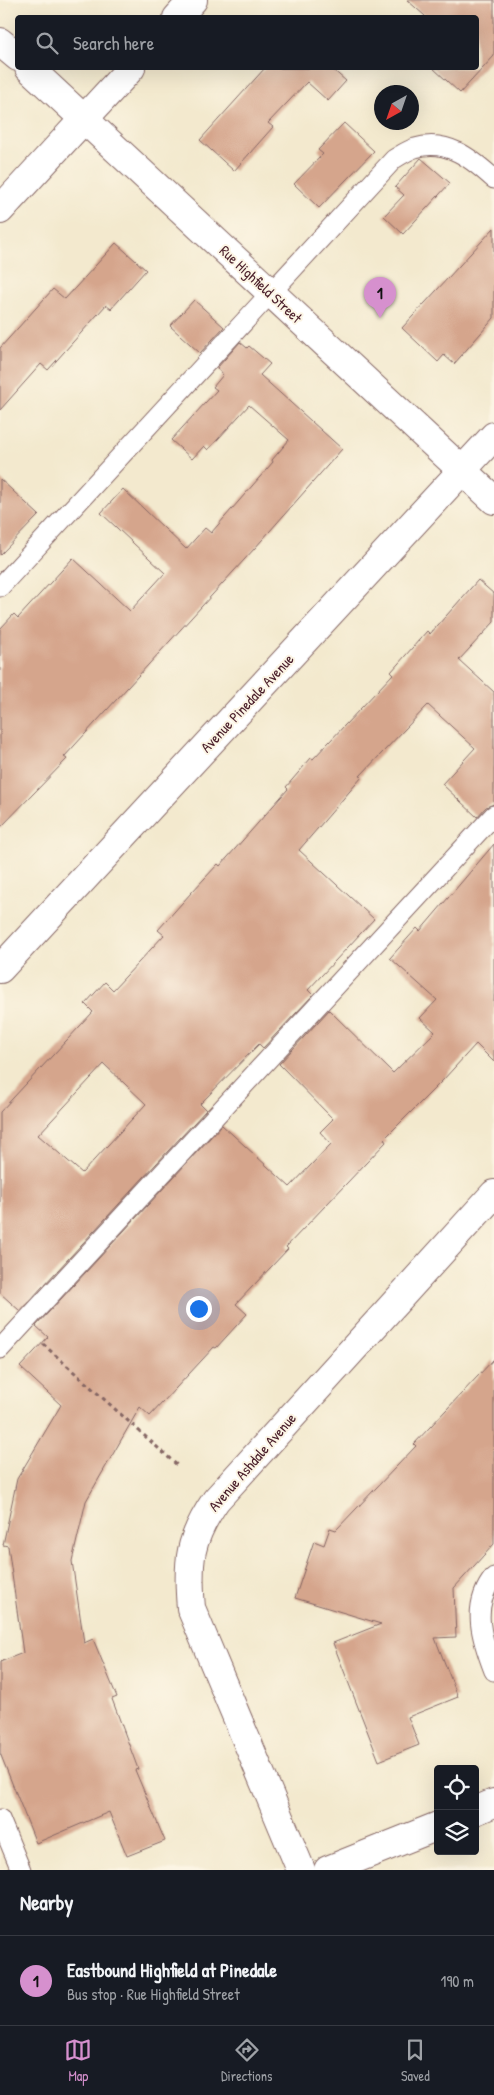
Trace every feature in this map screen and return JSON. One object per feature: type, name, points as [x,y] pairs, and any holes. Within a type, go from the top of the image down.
[{"type":"street","points":[[180,15],[193,0]]},
{"type":"street","points":[[0,42],[15,54]]},
{"type":"street","name":"Rue Highfield Street","points":[[31,70],[494,500]]},
{"type":"street","points":[[0,210],[128,70]]},
{"type":"street","name":"Avenue Pinedale Avenue","points":[[0,969],[494,436]]},
{"type":"street","name":"Avenue Ashdale Avenue","points":[[301,1870],[191,1608],[188,1574],[192,1543],[202,1520],[216,1500],[494,1194]]},
{"type":"street","points":[[477,1810],[494,1803]]},
{"type":"street","points":[[328,1870],[434,1828]]},
{"type":"lane","points":[[0,587],[394,159],[414,148],[434,145],[459,151],[494,180]]},
{"type":"lane","points":[[0,1349],[494,815]]},
{"type":"lane","points":[[494,1577],[489,1583],[479,1611],[482,1638],[494,1671]]},
{"type":"lane","points":[[0,1819],[21,1870]]},
{"type":"path","points":[[22,1325],[178,1466]]},
{"type":"building","points":[[407,0],[494,0],[494,56],[460,93],[435,70],[479,70],[479,15],[424,15]]},
{"type":"building","points":[[263,70],[333,70],[346,81],[328,101],[307,82],[268,123],[273,127],[234,171],[200,140]]},
{"type":"building","points":[[344,123],[374,151],[319,208],[294,184],[323,154],[318,150]]},
{"type":"building","points":[[421,158],[450,183],[403,234],[384,216],[404,195],[395,187]]},
{"type":"building","points":[[494,228],[494,318],[454,364],[444,355],[438,362],[402,328]]},
{"type":"building","points":[[116,243],[146,270],[111,309],[106,305],[48,370],[41,364],[0,410],[0,348],[53,289],[65,299]]},
{"type":"building","points":[[194,300],[224,327],[200,353],[170,326]]},
{"type":"building","points":[[240,342],[247,348],[249,346],[270,364],[260,375],[342,449],[255,548],[64,757],[67,759],[0,828],[0,629],[14,614],[18,618],[73,558],[130,611],[165,573],[101,513],[123,489],[186,549],[205,528],[211,533],[273,462],[272,460],[289,440],[249,405],[208,450],[204,446],[192,459],[171,440],[217,390],[213,387],[223,375],[217,368]]},
{"type":"building","points":[[0,479],[39,515],[0,555]]},
{"type":"building","points":[[478,580],[494,594],[494,622],[459,660],[494,692],[494,804],[486,807],[477,817],[442,784],[475,748],[428,705],[360,776],[362,777],[299,850],[374,919],[308,990],[313,995],[263,1048],[259,1044],[200,1104],[206,1110],[20,1311],[0,1293],[0,1112],[93,1012],[85,1004],[105,982],[113,990],[164,935],[158,930],[218,864],[220,866],[288,789],[286,787],[311,758],[313,759],[393,674],[391,672],[427,631],[430,634]],"holes":[[[104,1064],[146,1104],[82,1173],[38,1135]]]},
{"type":"building","points":[[494,844],[494,1062],[476,1044],[384,1139],[386,1142],[286,1247],[288,1249],[236,1304],[247,1314],[150,1416],[140,1407],[86,1501],[72,1561],[84,1643],[93,1639],[117,1697],[112,1699],[138,1769],[135,1770],[165,1841],[127,1856],[109,1812],[36,1843],[0,1753],[0,1662],[23,1653],[8,1546],[3,1545],[17,1479],[61,1405],[20,1367],[48,1337],[36,1326],[222,1125],[290,1187],[331,1144],[320,1132],[333,1119],[279,1064],[329,1010],[393,1073],[435,1032],[420,1018],[437,1000],[390,958],[417,928],[420,931]]},
{"type":"building","points":[[494,1359],[494,1544],[454,1588],[456,1637],[435,1638],[458,1697],[408,1717],[419,1745],[379,1761],[333,1643],[381,1624],[295,1598],[314,1541],[324,1545],[330,1528],[336,1530],[416,1446],[414,1444]]},
{"type":"place","name":"Eastbound Highfield at Pinedale","points":[[380,318]]}]
